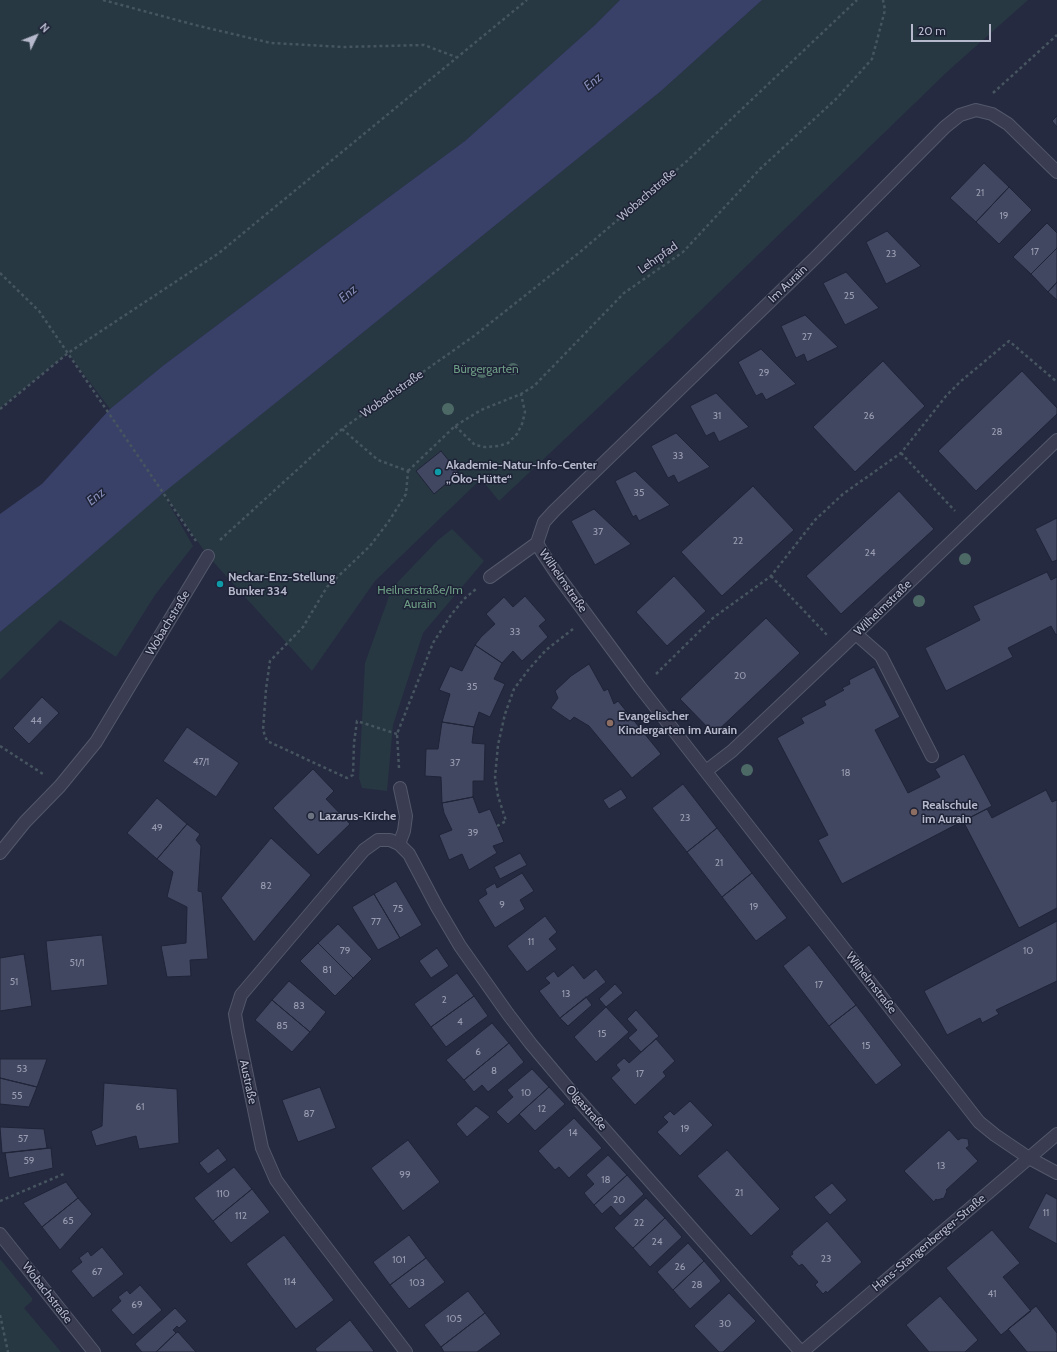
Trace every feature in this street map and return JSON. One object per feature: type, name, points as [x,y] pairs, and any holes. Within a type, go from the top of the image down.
[{"type":"street","points":[[976,110],[992,114],[1008,124],[1057,172]]},
{"type":"street","name":"Im Aurain","points":[[537,543],[544,522],[554,511],[814,259],[945,127],[960,115],[976,110]]},
{"type":"street","name":"Wilhelmstraße","points":[[706,771],[732,751],[1057,440]]},
{"type":"street","points":[[490,577],[537,543]]},
{"type":"street","name":"Wilhelmstraße","points":[[537,543],[558,576],[640,687],[980,1122],[995,1135],[1029,1158],[1057,1173]]},
{"type":"street","name":"Wobachstraße","points":[[0,853],[25,822],[60,786],[96,742],[208,556]]},
{"type":"street","points":[[856,634],[882,656],[932,756]]},
{"type":"street","points":[[399,844],[404,831],[406,816],[400,788]]},
{"type":"street","name":"Austraße","points":[[399,844],[390,840],[378,840],[364,850],[241,995],[235,1014],[262,1148],[276,1180],[406,1352]]},
{"type":"street","name":"Olgastraße","points":[[399,844],[409,854],[437,908],[467,956],[531,1044],[574,1095],[802,1352]]},
{"type":"street","name":"Hans-Stangenberger-Straße","points":[[802,1352],[1057,1134]]},
{"type":"street","name":"Wobachstraße","points":[[0,1234],[94,1352]]},
{"type":"path","points":[[103,0],[195,25],[271,43],[343,47],[424,45],[456,57]]},
{"type":"path","points":[[0,409],[68,353],[219,253],[527,0]]},
{"type":"path","name":"Wobachstraße","points":[[208,556],[224,536],[342,429],[474,336],[580,252],[687,160],[857,0]]},
{"type":"path","name":"Lehrpfad","points":[[408,471],[455,426],[481,410],[520,394],[534,386],[624,292],[683,252],[760,169],[836,99],[872,59],[885,10],[883,0]]},
{"type":"path","points":[[976,110],[1057,35]]},
{"type":"path","points":[[0,273],[39,311],[192,535]]},
{"type":"path","points":[[640,687],[713,618],[771,576],[815,520],[843,494],[901,453],[946,396],[1009,341],[1057,382]]},
{"type":"path","points":[[455,426],[475,445],[485,447],[499,446],[508,443],[517,434],[522,424],[525,412],[520,394]]},
{"type":"path","points":[[342,429],[378,460],[408,471],[406,494],[370,546],[327,586],[303,627],[270,661],[263,730],[267,741],[347,778],[353,775],[354,743],[357,721],[397,734]]},
{"type":"path","points":[[901,453],[969,525]]},
{"type":"path","points":[[771,576],[840,649]]},
{"type":"path","points":[[400,788],[397,734],[433,643],[451,615],[464,599],[490,577]]},
{"type":"path","points":[[497,826],[506,821],[498,796],[495,777],[498,745],[505,714],[514,689],[546,650],[588,617]]},
{"type":"path","points":[[0,746],[60,786]]},
{"type":"path","points":[[0,1201],[66,1173]]},
{"type":"path","points":[[0,1315],[8,1352]]},
{"type":"green space","points":[[0,0],[620,0],[595,25],[465,141],[164,365],[110,409],[68,353],[0,408]]},
{"type":"green space","name":"Bürgergarten","points":[[762,0],[1028,0],[948,71],[668,342],[499,501],[481,479],[375,581],[312,671],[208,556],[163,493],[193,546],[155,595],[116,657],[60,620],[0,680],[0,632],[65,578],[162,493],[308,377],[661,91]]},
{"type":"green space","name":"Heilnerstraße/Im Aurain","points":[[452,529],[484,561],[423,633],[393,725],[387,791],[362,788],[359,778],[365,663],[392,588],[438,540]]},
{"type":"green space","points":[[0,1259],[32,1298],[32,1301],[24,1308],[61,1352],[0,1352]]},
{"type":"water","name":"Enz","points":[[620,0],[762,0],[661,91],[163,493],[0,632],[0,514],[42,484],[110,409],[164,365],[465,141],[595,25]]},
{"type":"building","points":[[1057,116],[1057,127],[1052,121]]},
{"type":"building","points":[[984,163],[1009,187],[976,222],[950,198]]},
{"type":"building","points":[[1009,187],[1032,210],[999,244],[976,222]]},
{"type":"building","points":[[1047,223],[1057,233],[1057,248],[1031,274],[1013,257]]},
{"type":"building","points":[[887,231],[921,266],[886,284],[866,242]]},
{"type":"building","points":[[1057,248],[1057,282],[1048,292],[1031,274]]},
{"type":"building","points":[[846,272],[879,308],[845,325],[823,283]]},
{"type":"building","points":[[1057,282],[1057,300],[1048,292]]},
{"type":"building","points":[[805,315],[838,347],[807,362],[804,354],[796,358],[781,326]]},
{"type":"building","points":[[761,349],[796,384],[766,400],[762,393],[756,396],[738,362]]},
{"type":"building","points":[[883,361],[925,406],[855,472],[813,427]]},
{"type":"building","points":[[1022,371],[1057,408],[1057,414],[976,491],[938,451]]},
{"type":"building","points":[[716,393],[749,427],[719,442],[714,432],[706,436],[690,406]]},
{"type":"building","points":[[676,433],[710,467],[678,483],[674,475],[668,478],[651,446]]},
{"type":"building","name":"Akademie-Natur-Info-Center „Öko-Hütte“","points":[[441,451],[459,473],[434,494],[416,471]]},
{"type":"building","points":[[635,471],[670,505],[639,521],[636,515],[633,517],[615,481]]},
{"type":"building","points":[[753,486],[794,530],[722,596],[681,552]]},
{"type":"building","points":[[899,491],[934,529],[841,614],[806,576]]},
{"type":"building","points":[[594,509],[631,544],[595,565],[571,521]]},
{"type":"building","points":[[1057,518],[1057,560],[1052,562],[1035,529]]},
{"type":"building","points":[[1047,572],[1051,580],[1057,577],[1057,634],[1056,635],[1051,626],[1008,648],[1013,657],[946,691],[925,648],[980,620],[973,606]]},
{"type":"building","points":[[674,576],[706,611],[667,646],[636,612]]},
{"type":"building","points":[[525,596],[546,620],[539,626],[548,637],[522,661],[513,651],[502,663],[475,645],[495,624],[486,614],[504,597],[513,607]]},
{"type":"building","points":[[766,618],[800,653],[714,734],[680,699]]},
{"type":"building","points":[[475,645],[502,663],[494,679],[505,684],[490,717],[479,712],[474,727],[442,722],[450,694],[439,690],[450,666],[462,671]]},
{"type":"building","name":"Evangelischer Kindergarten im Aurain","points":[[589,664],[604,691],[608,689],[614,704],[618,701],[661,754],[632,778],[589,726],[574,717],[570,721],[551,708],[558,698],[555,691],[571,676]]},
{"type":"building","points":[[874,667],[900,717],[875,730],[908,793],[940,777],[935,769],[964,754],[992,806],[842,884],[818,840],[828,835],[777,738],[804,723],[801,718],[826,705],[824,701],[844,690],[842,688],[850,684],[849,680]]},
{"type":"building","points":[[42,697],[59,713],[29,744],[13,728]]},
{"type":"building","points":[[442,722],[474,727],[472,743],[485,744],[484,781],[473,781],[473,797],[442,803],[441,777],[425,776],[426,749],[438,749]]},
{"type":"building","points":[[187,727],[239,763],[216,797],[163,761]]},
{"type":"building","name":"Lazarus-Kirche","points":[[313,769],[334,791],[326,799],[350,824],[318,855],[273,808]]},
{"type":"building","points":[[683,784],[717,828],[687,852],[652,808]]},
{"type":"building","points":[[621,789],[627,798],[609,809],[603,800]]},
{"type":"building","points":[[1046,790],[1052,802],[1057,800],[1057,908],[1019,928],[963,821],[987,809],[992,818]]},
{"type":"building","points":[[473,797],[479,813],[490,809],[504,842],[493,846],[497,853],[469,870],[462,854],[449,860],[439,835],[452,830],[444,813],[442,803]]},
{"type":"building","points":[[157,798],[187,824],[157,859],[127,833]]},
{"type":"building","points":[[187,824],[200,834],[196,840],[201,846],[198,891],[202,892],[208,959],[190,960],[191,976],[167,977],[161,946],[186,943],[187,907],[167,897],[173,872],[157,859]]},
{"type":"building","points":[[717,828],[752,873],[722,897],[687,852]]},
{"type":"building","points":[[271,838],[311,875],[254,942],[221,898]]},
{"type":"building","points":[[520,853],[527,865],[500,879],[494,867]]},
{"type":"building","points":[[522,873],[534,891],[520,900],[525,909],[495,928],[478,900],[487,894],[485,889],[495,883],[497,888]]},
{"type":"building","points":[[752,873],[787,918],[756,941],[722,897]]},
{"type":"building","points":[[396,881],[422,925],[400,938],[374,894]]},
{"type":"building","points":[[374,894],[400,938],[378,950],[352,907]]},
{"type":"building","points":[[545,916],[557,932],[549,939],[557,949],[527,972],[507,946]]},
{"type":"building","points":[[1057,921],[1057,981],[996,1010],[999,1014],[982,1023],[980,1018],[947,1035],[924,991]]},
{"type":"building","points":[[338,924],[372,959],[353,978],[318,943]]},
{"type":"building","points":[[102,935],[108,985],[51,991],[46,941]]},
{"type":"building","points":[[318,943],[353,978],[335,996],[300,961]]},
{"type":"building","points":[[809,945],[856,1005],[829,1026],[783,966]]},
{"type":"building","points":[[437,948],[449,966],[431,978],[419,961]]},
{"type":"building","points":[[24,954],[32,1006],[0,1011],[0,958]]},
{"type":"building","points":[[573,965],[584,979],[596,969],[606,982],[560,1018],[539,991],[550,983],[545,978],[554,971],[558,977]]},
{"type":"building","points":[[457,973],[474,996],[431,1027],[414,1004]]},
{"type":"building","points":[[289,981],[326,1012],[310,1032],[272,1000]]},
{"type":"building","points":[[615,984],[623,993],[606,1007],[599,999]]},
{"type":"building","points":[[474,996],[488,1016],[446,1047],[431,1027]]},
{"type":"building","points":[[586,997],[592,1005],[568,1026],[560,1018]]},
{"type":"building","points":[[272,1000],[310,1032],[292,1052],[255,1020]]},
{"type":"building","points":[[856,1005],[902,1065],[876,1085],[829,1026]]},
{"type":"building","points":[[606,1007],[629,1032],[596,1062],[574,1037]]},
{"type":"building","points":[[636,1010],[659,1036],[641,1052],[628,1038],[637,1030],[627,1019]]},
{"type":"building","points":[[492,1023],[509,1043],[464,1080],[446,1060]]},
{"type":"building","points":[[656,1039],[675,1061],[663,1072],[666,1076],[635,1105],[611,1078],[620,1070],[616,1065],[624,1058],[629,1063]]},
{"type":"building","points":[[509,1043],[524,1062],[488,1092],[482,1085],[474,1092],[464,1080]]},
{"type":"building","points":[[0,1059],[47,1059],[37,1087],[0,1078]]},
{"type":"building","points":[[532,1069],[549,1087],[508,1124],[496,1112],[513,1097],[507,1090]]},
{"type":"building","points":[[0,1078],[37,1087],[29,1107],[0,1104]]},
{"type":"building","points":[[104,1083],[177,1089],[179,1143],[139,1149],[136,1136],[96,1146],[91,1131],[102,1126]]},
{"type":"building","points":[[320,1087],[336,1128],[298,1142],[282,1100]]},
{"type":"building","points":[[549,1087],[565,1104],[535,1131],[519,1114]]},
{"type":"building","points":[[690,1101],[713,1125],[680,1156],[657,1132],[668,1122],[663,1117],[670,1111],[674,1115]]},
{"type":"building","points":[[476,1106],[490,1117],[467,1137],[456,1124]]},
{"type":"building","points":[[574,1118],[602,1148],[569,1178],[559,1167],[555,1170],[538,1151]]},
{"type":"building","points":[[0,1127],[44,1129],[47,1148],[2,1153]]},
{"type":"building","points":[[949,1130],[958,1140],[962,1138],[968,1139],[969,1146],[966,1148],[978,1161],[946,1190],[947,1191],[944,1198],[936,1199],[934,1202],[904,1171]]},
{"type":"building","points":[[408,1140],[440,1182],[403,1211],[371,1168]]},
{"type":"building","points":[[51,1148],[53,1168],[9,1178],[5,1153]]},
{"type":"building","points":[[218,1148],[227,1160],[208,1174],[199,1163]]},
{"type":"building","points":[[727,1150],[780,1209],[751,1236],[697,1176]]},
{"type":"building","points":[[608,1155],[627,1175],[594,1205],[584,1193],[594,1184],[586,1175]]},
{"type":"building","points":[[234,1167],[252,1189],[213,1221],[194,1198]]},
{"type":"building","points":[[627,1175],[644,1194],[620,1216],[611,1206],[602,1214],[594,1205]]},
{"type":"building","points":[[66,1182],[78,1198],[42,1227],[23,1203]]},
{"type":"building","points":[[832,1183],[847,1200],[830,1215],[814,1197]]},
{"type":"building","points":[[252,1189],[270,1212],[231,1243],[213,1221]]},
{"type":"building","points":[[1046,1193],[1057,1199],[1057,1244],[1028,1228]]},
{"type":"building","points":[[78,1198],[92,1214],[60,1250],[42,1227]]},
{"type":"building","points":[[646,1198],[665,1218],[633,1248],[614,1228]]},
{"type":"building","points":[[665,1218],[682,1237],[650,1267],[633,1248]]},
{"type":"building","points":[[827,1221],[862,1262],[827,1293],[826,1291],[823,1294],[815,1285],[818,1282],[802,1264],[799,1266],[790,1256],[793,1254],[792,1252]]},
{"type":"building","points":[[992,1230],[1020,1263],[1003,1277],[1031,1311],[1001,1335],[946,1268]]},
{"type":"building","points":[[284,1235],[334,1300],[296,1329],[246,1264]]},
{"type":"building","points":[[409,1235],[426,1258],[390,1285],[373,1262]]},
{"type":"building","points":[[688,1243],[704,1261],[673,1290],[657,1272]]},
{"type":"building","points":[[102,1247],[124,1274],[93,1298],[71,1271],[82,1262],[79,1258],[88,1251],[91,1256]]},
{"type":"building","points":[[426,1258],[445,1282],[409,1309],[390,1285]]},
{"type":"building","points":[[704,1261],[721,1281],[690,1309],[673,1290]]},
{"type":"building","points":[[140,1285],[162,1310],[133,1335],[111,1310],[121,1301],[118,1297],[127,1290],[130,1294]]},
{"type":"building","points":[[468,1291],[485,1313],[441,1347],[424,1325]]},
{"type":"building","points":[[729,1293],[756,1321],[723,1352],[719,1352],[694,1326]]},
{"type":"building","points":[[940,1296],[978,1340],[965,1352],[929,1352],[906,1325]]},
{"type":"building","points":[[1036,1306],[1057,1333],[1057,1352],[1027,1352],[1008,1329]]},
{"type":"building","points":[[175,1308],[187,1321],[179,1328],[177,1326],[173,1330],[176,1333],[156,1352],[142,1352],[135,1344]]},
{"type":"building","points":[[485,1313],[501,1334],[477,1352],[444,1352],[441,1347]]},
{"type":"building","points":[[350,1320],[374,1351],[373,1352],[317,1352],[315,1349]]},
{"type":"building","points":[[178,1332],[196,1352],[156,1352],[176,1333]]},
{"type":"place","name":"Akademie-Natur-Info-Center „Öko-Hütte“","points":[[438,472]]},
{"type":"place","name":"Neckar-Enz-Stellung Bunker 334","points":[[220,584]]},
{"type":"place","name":"Evangelischer Kindergarten im Aurain","points":[[610,723]]},
{"type":"place","name":"Realschule im Aurain","points":[[914,812]]},
{"type":"place","name":"Lazarus-Kirche","points":[[311,816]]}]
